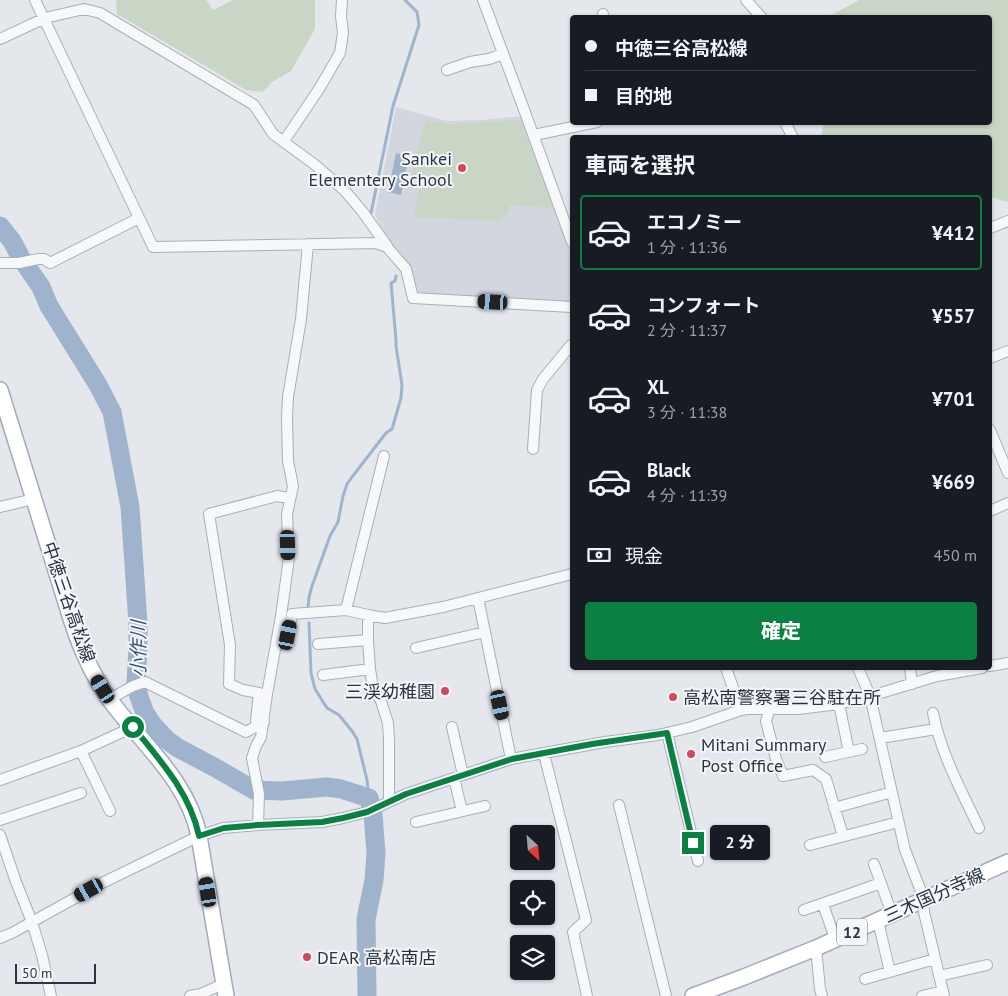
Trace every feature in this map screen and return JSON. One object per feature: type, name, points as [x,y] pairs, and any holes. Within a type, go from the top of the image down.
[{"type":"main road","name":"中徳三谷高松線","points":[[0,390],[76,635],[85,656],[110,700],[173,777],[188,803],[197,826],[225,990]]},
{"type":"main road","name":"三木国分寺線","points":[[693,996],[835,940],[1008,862]]},
{"type":"street","points":[[35,0],[153,246],[376,243],[387,247]]},
{"type":"street","points":[[284,141],[319,89],[340,53],[343,33],[342,0]]},
{"type":"street","points":[[483,0],[570,236]]},
{"type":"street","points":[[746,0],[759,15]]},
{"type":"street","points":[[0,39],[45,18],[84,9],[100,13],[254,105],[273,134],[345,191],[362,211],[387,247],[406,269],[413,298],[570,307]]},
{"type":"street","points":[[447,70],[503,54]]},
{"type":"street","points":[[534,135],[582,125]]},
{"type":"street","points":[[0,263],[19,263],[44,259],[50,263],[140,218]]},
{"type":"street","points":[[992,227],[1008,222]]},
{"type":"street","points":[[258,825],[259,794],[252,758],[261,737],[264,722],[289,558],[287,514],[293,486],[288,461],[287,418],[301,319],[308,244]]},
{"type":"street","points":[[533,448],[537,390],[543,379],[570,345]]},
{"type":"street","points":[[992,357],[1008,351]]},
{"type":"street","points":[[992,435],[1008,473]]},
{"type":"street","points":[[346,610],[384,456]]},
{"type":"street","points":[[264,722],[256,721],[258,693],[243,690],[229,684],[230,645],[209,514],[277,496],[289,498]]},
{"type":"street","points":[[0,507],[34,499]]},
{"type":"street","points":[[992,510],[1008,503]]},
{"type":"street","points":[[276,647],[288,635],[292,614],[346,610],[385,618],[443,608],[570,575]]},
{"type":"street","points":[[478,598],[512,759]]},
{"type":"street","points":[[368,615],[368,640],[373,688],[381,701],[388,723],[389,802]]},
{"type":"street","points":[[416,648],[485,632]]},
{"type":"street","points":[[318,644],[368,640]]},
{"type":"street","points":[[992,666],[1008,662]]},
{"type":"street","points":[[323,675],[370,669]]},
{"type":"street","points":[[727,670],[741,710]]},
{"type":"street","points":[[859,670],[870,696],[905,850],[924,899],[924,912],[944,993],[922,996]]},
{"type":"street","points":[[910,670],[912,684]]},
{"type":"street","points":[[0,938],[104,882],[199,836],[224,828],[322,822],[343,818],[367,812],[406,794],[512,759],[667,733],[692,727],[741,710],[757,708],[798,709],[839,704],[937,676],[971,670]]},
{"type":"street","points":[[110,700],[133,686],[145,682],[246,732],[264,722]]},
{"type":"street","points":[[839,704],[849,752]]},
{"type":"street","points":[[770,708],[766,721],[776,760],[783,776],[813,770],[826,779],[843,836]]},
{"type":"street","points":[[933,713],[945,756],[979,828]]},
{"type":"street","points":[[0,780],[81,751],[133,727]]},
{"type":"street","points":[[452,728],[462,811]]},
{"type":"street","points":[[880,738],[936,729]]},
{"type":"street","points":[[667,733],[698,861]]},
{"type":"street","points":[[825,757],[862,749]]},
{"type":"street","points":[[81,751],[110,811]]},
{"type":"street","points":[[544,754],[586,920],[573,932],[587,996]]},
{"type":"street","points":[[0,820],[81,793]]},
{"type":"street","points":[[834,808],[885,794]]},
{"type":"street","points":[[416,822],[485,806]]},
{"type":"street","points":[[619,806],[666,996]]},
{"type":"street","points":[[810,845],[891,824]]},
{"type":"street","points":[[0,835],[32,922],[51,996]]},
{"type":"street","points":[[874,864],[892,914]]},
{"type":"street","points":[[804,910],[881,883]]},
{"type":"street","points":[[823,904],[835,940]]},
{"type":"street","points":[[878,921],[890,972]]},
{"type":"street","points":[[816,948],[822,996]]},
{"type":"street","points":[[864,979],[935,959]]},
{"type":"street","points":[[939,976],[987,965]]},
{"type":"street","points":[[190,996],[225,990]]},
{"type":"shaded area","name":"Sankei Elementery School","points":[[396,107],[447,121],[522,116],[570,251],[570,304],[419,295],[411,267],[391,246],[375,215]]},
{"type":"green space","points":[[116,0],[206,0],[213,10],[233,0],[315,0],[315,29],[291,71],[272,82],[263,92],[246,90],[117,14]]},
{"type":"green space","points":[[859,0],[1008,0],[1008,202],[992,198],[992,135],[821,134],[823,125],[992,125],[992,15],[832,15]]},
{"type":"green space","points":[[426,120],[447,124],[521,120],[553,208],[510,205],[508,213],[500,221],[414,217],[421,181],[410,180]]},
{"type":"water","points":[[396,153],[409,156],[401,195],[388,192]]},
{"type":"waterway","points":[[371,213],[393,106],[419,25],[417,12],[405,0]]},
{"type":"waterway","name":"小作川","points":[[0,226],[12,241],[41,287],[49,306],[98,385],[112,412],[130,507],[138,623],[136,681],[145,713],[167,740],[178,748],[254,790],[282,791],[327,787],[341,789],[369,798],[373,814],[376,853],[374,880],[366,919],[367,996]]},
{"type":"waterway","points":[[308,608],[312,586],[330,536],[338,522],[347,484],[386,433],[392,429],[401,398],[402,385],[396,346],[391,283],[395,281],[396,276]]},
{"type":"waterway","points":[[309,623],[311,673],[315,689],[327,708],[339,715],[357,739],[367,780],[369,798]]},
{"type":"place","name":"Sankei Elementery School","points":[[462,168]]},
{"type":"place","name":"三渓幼稚園","points":[[445,691]]},
{"type":"place","name":"高松南警察署三谷駐在所","points":[[673,697]]},
{"type":"place","name":"Mitani Summary Post Office","points":[[691,754]]},
{"type":"place","name":"DEAR 高松南店","points":[[307,957]]},
{"type":"route","points":[[133,727],[173,777],[181,790],[188,803],[199,836],[224,828],[322,822],[354,816],[406,794],[512,759],[592,744],[667,733],[693,843]]}]
